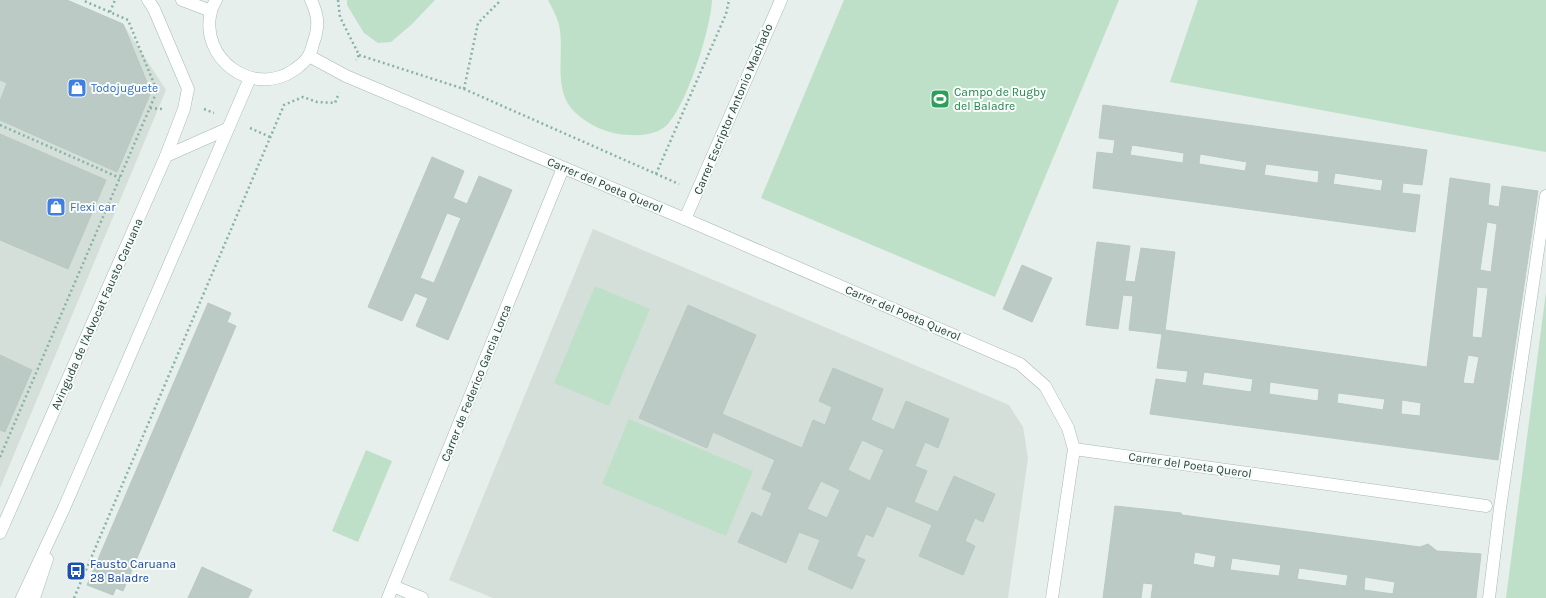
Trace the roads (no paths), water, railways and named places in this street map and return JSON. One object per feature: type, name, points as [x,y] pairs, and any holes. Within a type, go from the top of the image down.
[{"type":"street","name":"Avinguda de l'Advocat Fausto Caruana","points":[[0,533],[166,156],[184,109],[188,89],[154,9],[148,0]]},
{"type":"street","points":[[182,0],[213,6],[209,28],[213,45],[221,60],[234,71],[250,78],[269,80],[287,75],[302,64],[309,56],[318,30],[317,12],[311,0]]},
{"type":"street","name":"Carrer Escriptor Antonio Machado","points":[[685,219],[781,0]]},
{"type":"street","name":"Carrer del Poeta Querol","points":[[309,56],[346,76],[685,219],[1020,364],[1045,386],[1068,428],[1074,449],[1486,506]]},
{"type":"street","points":[[22,598],[64,508],[250,78]]},
{"type":"street","points":[[166,156],[227,129]]},
{"type":"street","name":"Carrer de Federico Garcia Lorca","points":[[388,598],[563,168]]},
{"type":"street","points":[[1489,598],[1500,508],[1546,196]]},
{"type":"street","points":[[1052,598],[1074,449]]},
{"type":"street","points":[[34,598],[64,508]]},
{"type":"street","points":[[393,586],[422,598]]},
{"type":"place","name":"Todojuguete","points":[[77,88]]},
{"type":"place","name":"Campo de Rugby del Baladre","points":[[940,99]]},
{"type":"place","name":"Flexi car","points":[[56,207]]},
{"type":"place","name":"Fausto Caruana 28 Baladre","points":[[76,571]]}]
